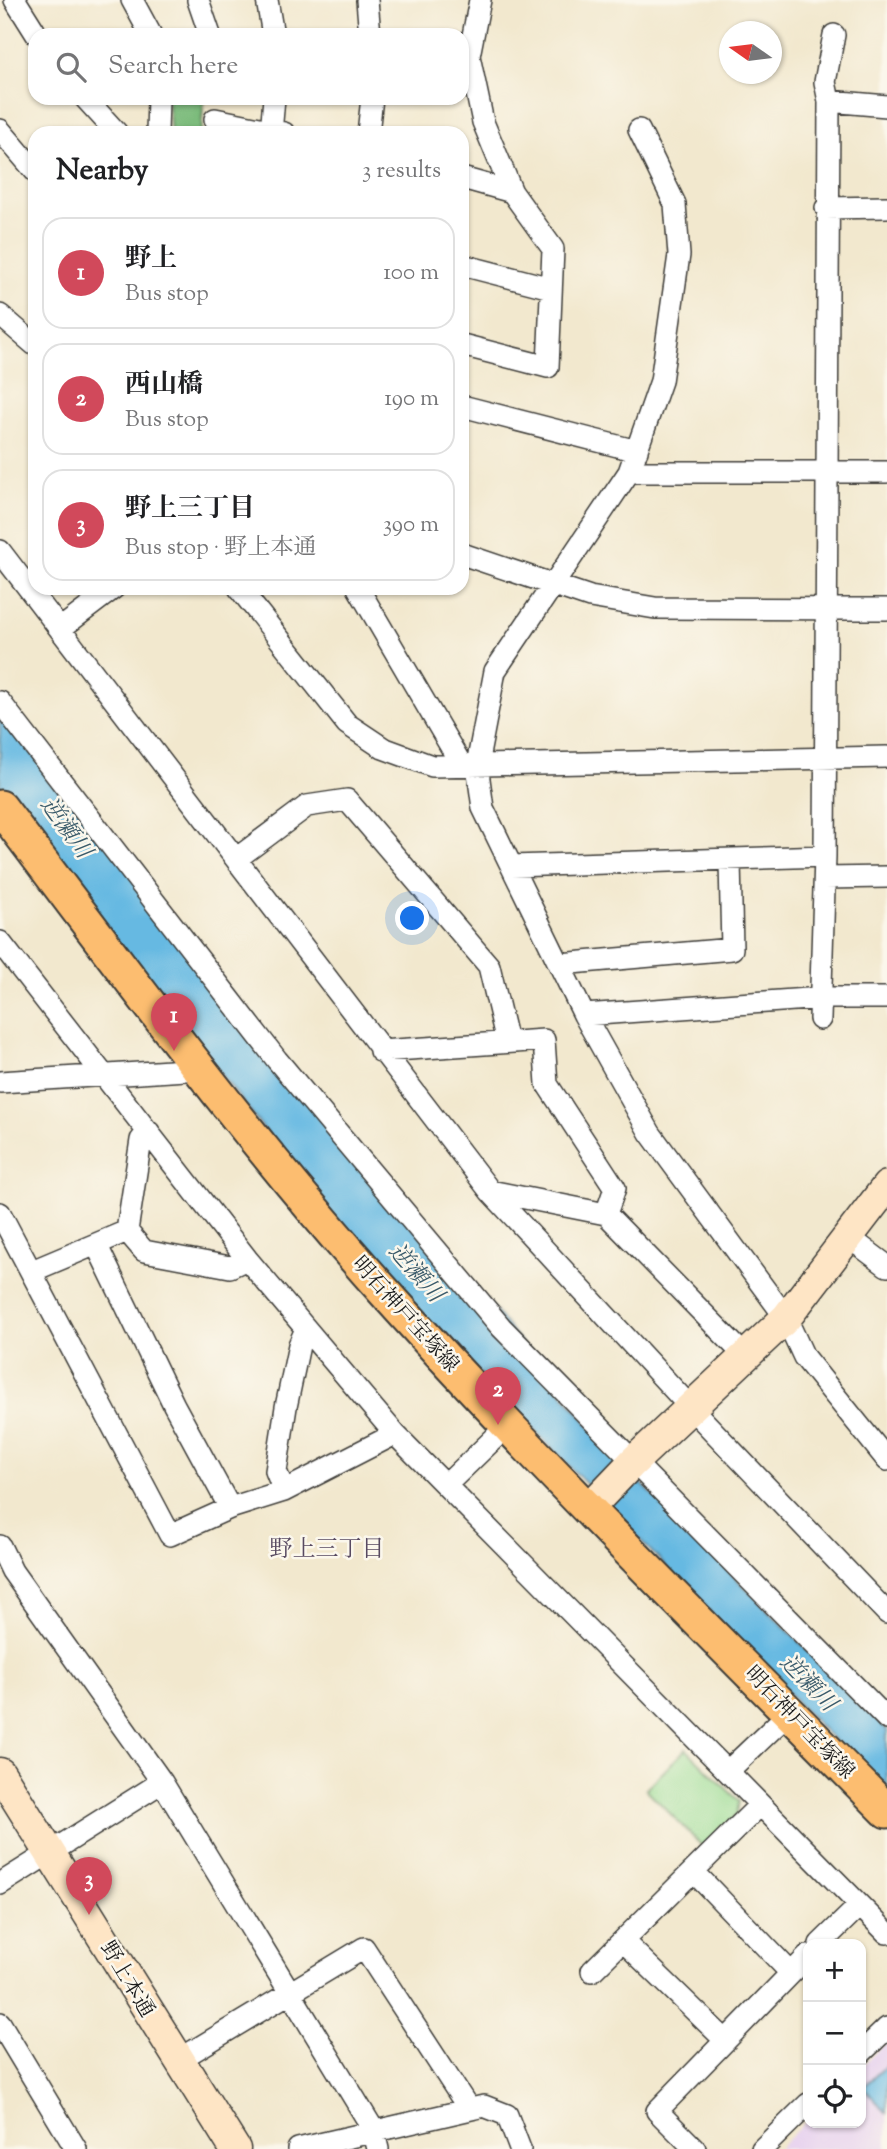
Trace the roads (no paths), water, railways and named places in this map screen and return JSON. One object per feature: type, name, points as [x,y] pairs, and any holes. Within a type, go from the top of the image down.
[{"type":"main road","name":"明石神戸宝塚線","points":[[0,807],[201,1069],[363,1266],[508,1425],[887,1811]]},
{"type":"street","points":[[15,0],[33,28]]},
{"type":"street","points":[[132,0],[147,28]]},
{"type":"street","points":[[198,0],[208,28]]},
{"type":"street","points":[[267,0],[272,28]]},
{"type":"street","points":[[367,0],[369,28]]},
{"type":"street","points":[[469,347],[548,367],[553,249],[512,192],[483,122],[469,56],[480,0]]},
{"type":"street","points":[[821,1009],[827,609],[826,208],[829,101],[825,82],[834,35]]},
{"type":"street","points":[[829,101],[887,106]]},
{"type":"street","points":[[91,105],[111,126]]},
{"type":"street","points":[[157,126],[158,105]]},
{"type":"street","points":[[274,105],[276,126]]},
{"type":"street","points":[[369,126],[371,105]]},
{"type":"street","points":[[215,117],[252,126]]},
{"type":"street","points":[[0,130],[28,163]]},
{"type":"street","points":[[469,764],[495,671],[629,472],[661,381],[679,255],[676,204],[639,130]]},
{"type":"street","points":[[469,180],[512,192]]},
{"type":"street","points":[[826,208],[887,207]]},
{"type":"street","points":[[469,267],[551,288]]},
{"type":"street","points":[[0,315],[28,339]]},
{"type":"street","points":[[469,408],[636,450]]},
{"type":"street","points":[[629,472],[887,472]]},
{"type":"street","points":[[0,551],[28,587]]},
{"type":"street","points":[[469,556],[590,597],[655,608],[887,609]]},
{"type":"street","points":[[34,595],[380,1051],[490,1191],[692,1409],[887,1613]]},
{"type":"street","points":[[60,629],[105,595]]},
{"type":"street","points":[[245,595],[347,724],[383,748],[432,766],[887,757]]},
{"type":"street","points":[[362,595],[469,764],[483,808],[584,1015],[650,1133],[786,1318],[804,1357],[887,1460]]},
{"type":"street","points":[[0,702],[277,1060],[500,1327],[887,1719]]},
{"type":"street","points":[[236,859],[307,806],[347,800],[489,966],[507,1042]]},
{"type":"street","points":[[512,866],[825,856]]},
{"type":"street","points":[[560,964],[732,949],[730,861]]},
{"type":"street","points":[[825,878],[887,877]]},
{"type":"street","points":[[0,942],[247,1259],[395,1434],[887,1933]]},
{"type":"street","points":[[584,1015],[821,1009],[887,998]]},
{"type":"street","points":[[380,1051],[544,1040],[547,1084],[615,1188],[606,1214]]},
{"type":"street","points":[[0,1082],[201,1069]]},
{"type":"street","points":[[149,1132],[141,1140],[127,1231],[144,1251],[230,1266],[247,1259]]},
{"type":"street","points":[[589,1508],[633,1462],[786,1318],[887,1186]]},
{"type":"street","points":[[490,1191],[606,1214],[745,1356]]},
{"type":"street","points":[[0,1213],[170,1535],[230,1508],[284,1491],[395,1434]]},
{"type":"street","points":[[32,1271],[127,1231]]},
{"type":"street","points":[[847,1236],[887,1266]]},
{"type":"street","points":[[97,1245],[174,1405],[230,1508]]},
{"type":"street","points":[[284,1491],[276,1471],[288,1394],[299,1345],[306,1329]]},
{"type":"street","points":[[446,1485],[508,1425]]},
{"type":"street","points":[[0,1546],[6,1574],[162,1782],[376,2139]]},
{"type":"street","points":[[729,1771],[790,1712]]},
{"type":"street","name":"野上本通","points":[[0,1773],[177,2061],[235,2149]]},
{"type":"street","points":[[0,1884],[162,1782]]},
{"type":"street","points":[[592,1971],[760,1805]]},
{"type":"street","points":[[694,1872],[791,1973]]},
{"type":"street","points":[[825,1939],[859,1906]]},
{"type":"street","points":[[623,1941],[724,2039]]},
{"type":"street","points":[[177,2061],[363,1948],[469,2109]]},
{"type":"street","points":[[695,2149],[657,2111],[724,2039],[803,1961]]},
{"type":"street","points":[[0,2023],[76,2149]]},
{"type":"street","points":[[866,2048],[887,2028]]},
{"type":"street","points":[[298,2149],[376,2139],[484,2106],[507,2115],[520,2149]]},
{"type":"street","points":[[762,2149],[803,2109]]},
{"type":"water","name":"逆瀬川","points":[[0,714],[619,1461],[887,1730],[887,1796],[351,1240],[0,793]]},
{"type":"water","points":[[887,2065],[887,2113],[866,2090],[866,2084]]},
{"type":"place","name":"野上","points":[[174,1051]]},
{"type":"place","name":"西山橋","points":[[498,1425]]},
{"type":"place","name":"野上三丁目","points":[[89,1915]]},
{"type":"district","name":"野上三丁目","points":[[327,1548]]}]
